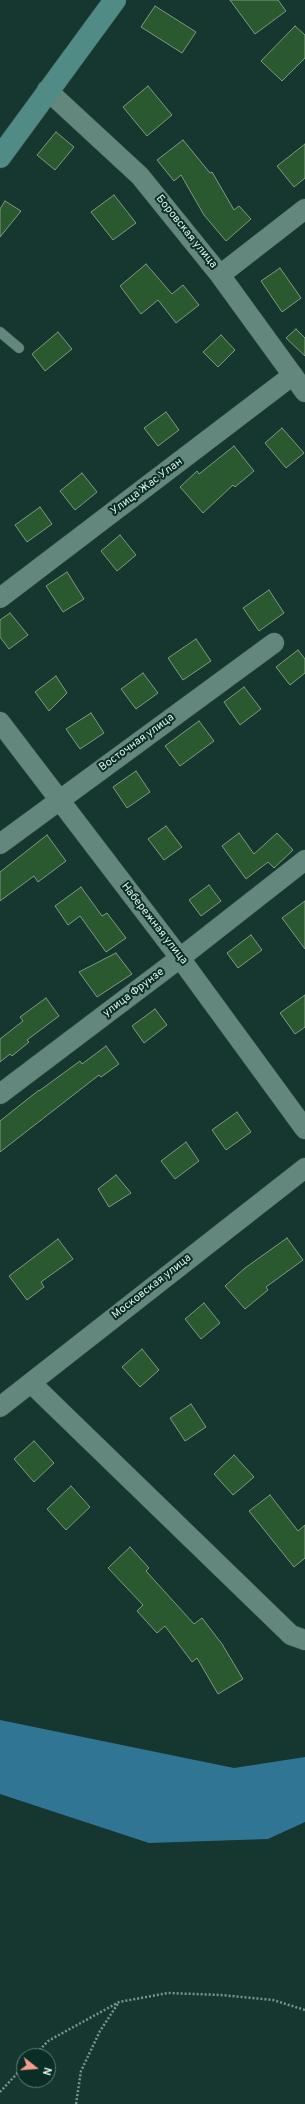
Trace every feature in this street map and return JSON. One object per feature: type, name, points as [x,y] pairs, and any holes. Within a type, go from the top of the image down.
[{"type":"main road","points":[[0,157],[47,90],[114,0]]},
{"type":"street","name":"Боровская улица","points":[[47,90],[140,176],[220,275],[305,392]]},
{"type":"street","points":[[220,275],[305,209]]},
{"type":"street","name":"Улица Жас Улан","points":[[0,598],[293,375]]},
{"type":"street","name":"Восточная улица","points":[[0,844],[274,643]]},
{"type":"street","name":"Набережная улица","points":[[0,722],[180,958],[305,1129]]},
{"type":"street","name":"улица Фрунзе","points":[[0,1094],[180,958],[305,860]]},
{"type":"street","name":"Московская улица","points":[[0,1407],[305,1168]]},
{"type":"street","points":[[31,1383],[291,1635],[305,1640]]},
{"type":"lane","points":[[0,332],[19,348]]},
{"type":"path","points":[[41,2048],[48,2041],[119,2002],[168,1993],[221,1994],[273,2000],[305,2010]]},
{"type":"path","points":[[76,2104],[81,2071],[100,2030],[119,2002]]},
{"type":"path","points":[[0,2092],[16,2075]]},
{"type":"water","points":[[0,1720],[234,1768],[305,1757],[305,1822],[268,1839],[149,1843],[0,1794]]},
{"type":"building","points":[[230,0],[278,0],[286,11],[255,34]]},
{"type":"building","points":[[155,6],[196,32],[182,53],[141,27]]},
{"type":"building","points":[[295,26],[305,35],[305,58],[282,81],[261,61]]},
{"type":"building","points":[[148,86],[172,115],[147,136],[123,107]]},
{"type":"building","points":[[56,132],[74,147],[55,170],[37,155]]},
{"type":"building","points":[[183,140],[210,173],[212,172],[234,210],[239,206],[251,219],[226,241],[204,215],[181,175],[174,181],[157,160]]},
{"type":"building","points":[[305,144],[305,178],[294,187],[277,166]]},
{"type":"building","points":[[114,195],[136,223],[113,240],[91,212]]},
{"type":"building","points":[[5,201],[21,211],[0,237],[0,209]]},
{"type":"building","points":[[146,264],[172,294],[183,285],[199,305],[176,323],[158,300],[141,314],[120,286]]},
{"type":"building","points":[[280,268],[301,298],[282,312],[261,281]]},
{"type":"building","points":[[296,329],[305,338],[305,356],[286,338]]},
{"type":"building","points":[[58,332],[72,349],[45,371],[32,354]]},
{"type":"building","points":[[221,335],[235,350],[218,367],[203,352]]},
{"type":"building","points":[[166,412],[179,430],[158,446],[144,428]]},
{"type":"building","points":[[282,428],[304,453],[286,468],[265,443]]},
{"type":"building","points":[[234,446],[254,471],[235,487],[233,485],[203,513],[180,487],[197,471],[199,474]]},
{"type":"building","points":[[82,473],[97,492],[75,510],[60,491]]},
{"type":"building","points":[[40,507],[52,524],[27,542],[15,525]]},
{"type":"building","points":[[120,535],[136,555],[117,571],[101,551]]},
{"type":"building","points":[[67,572],[84,599],[63,612],[46,586]]},
{"type":"building","points":[[269,590],[284,613],[259,631],[243,608]]},
{"type":"building","points":[[10,613],[28,635],[9,649],[0,637],[0,620]]},
{"type":"building","points":[[196,639],[211,661],[183,680],[168,658]]},
{"type":"building","points":[[298,650],[305,659],[305,673],[290,685],[276,667]]},
{"type":"building","points":[[143,673],[158,693],[136,709],[121,689]]},
{"type":"building","points":[[56,676],[67,693],[49,711],[35,692]]},
{"type":"building","points":[[244,687],[261,709],[240,725],[224,702]]},
{"type":"building","points":[[91,713],[104,733],[80,749],[66,729]]},
{"type":"building","points":[[199,721],[214,741],[180,766],[165,746]]},
{"type":"building","points":[[136,771],[150,792],[127,808],[113,787]]},
{"type":"building","points":[[166,826],[182,847],[164,860],[148,839]]},
{"type":"building","points":[[239,833],[254,854],[277,833],[293,850],[274,868],[268,862],[246,879],[222,846]]},
{"type":"building","points":[[47,835],[66,861],[38,882],[34,876],[0,901],[0,872]]},
{"type":"building","points":[[209,885],[221,901],[201,916],[189,900]]},
{"type":"building","points":[[81,887],[102,916],[107,913],[126,938],[106,952],[80,916],[68,925],[55,906]]},
{"type":"building","points":[[305,901],[305,949],[282,918]]},
{"type":"building","points":[[251,935],[262,950],[238,968],[227,953]]},
{"type":"building","points":[[116,953],[132,974],[97,997],[79,972]]},
{"type":"building","points":[[305,995],[305,1027],[295,1034],[280,1013]]},
{"type":"building","points":[[46,998],[59,1016],[27,1040],[29,1042],[12,1056],[10,1054],[0,1062],[0,1039],[23,1021],[20,1017]]},
{"type":"building","points":[[155,1009],[167,1025],[144,1043],[132,1026]]},
{"type":"building","points":[[106,1046],[119,1064],[101,1077],[99,1075],[0,1152],[0,1121],[39,1090],[80,1061],[82,1064]]},
{"type":"building","points":[[237,1112],[251,1132],[226,1150],[212,1130]]},
{"type":"building","points":[[186,1142],[199,1161],[175,1179],[161,1161]]},
{"type":"building","points":[[116,1175],[131,1193],[109,1207],[98,1189]]},
{"type":"building","points":[[287,1238],[303,1260],[266,1287],[268,1290],[245,1309],[225,1286],[245,1268]]},
{"type":"building","points":[[58,1239],[73,1259],[41,1282],[44,1287],[27,1300],[9,1276]]},
{"type":"building","points":[[204,1303],[220,1323],[201,1339],[185,1319]]},
{"type":"building","points":[[142,1349],[159,1370],[140,1387],[122,1367]]},
{"type":"building","points":[[191,1404],[206,1427],[185,1441],[170,1418]]},
{"type":"building","points":[[34,1441],[54,1463],[34,1482],[14,1459]]},
{"type":"building","points":[[234,1455],[254,1477],[233,1495],[214,1474]]},
{"type":"building","points":[[71,1486],[90,1507],[66,1530],[47,1509]]},
{"type":"building","points":[[270,1495],[298,1531],[305,1525],[305,1558],[294,1567],[249,1511]]},
{"type":"building","points":[[130,1547],[149,1568],[146,1571],[194,1624],[202,1618],[222,1644],[243,1679],[218,1694],[197,1658],[192,1662],[165,1626],[157,1633],[137,1611],[143,1605],[108,1568]]}]
